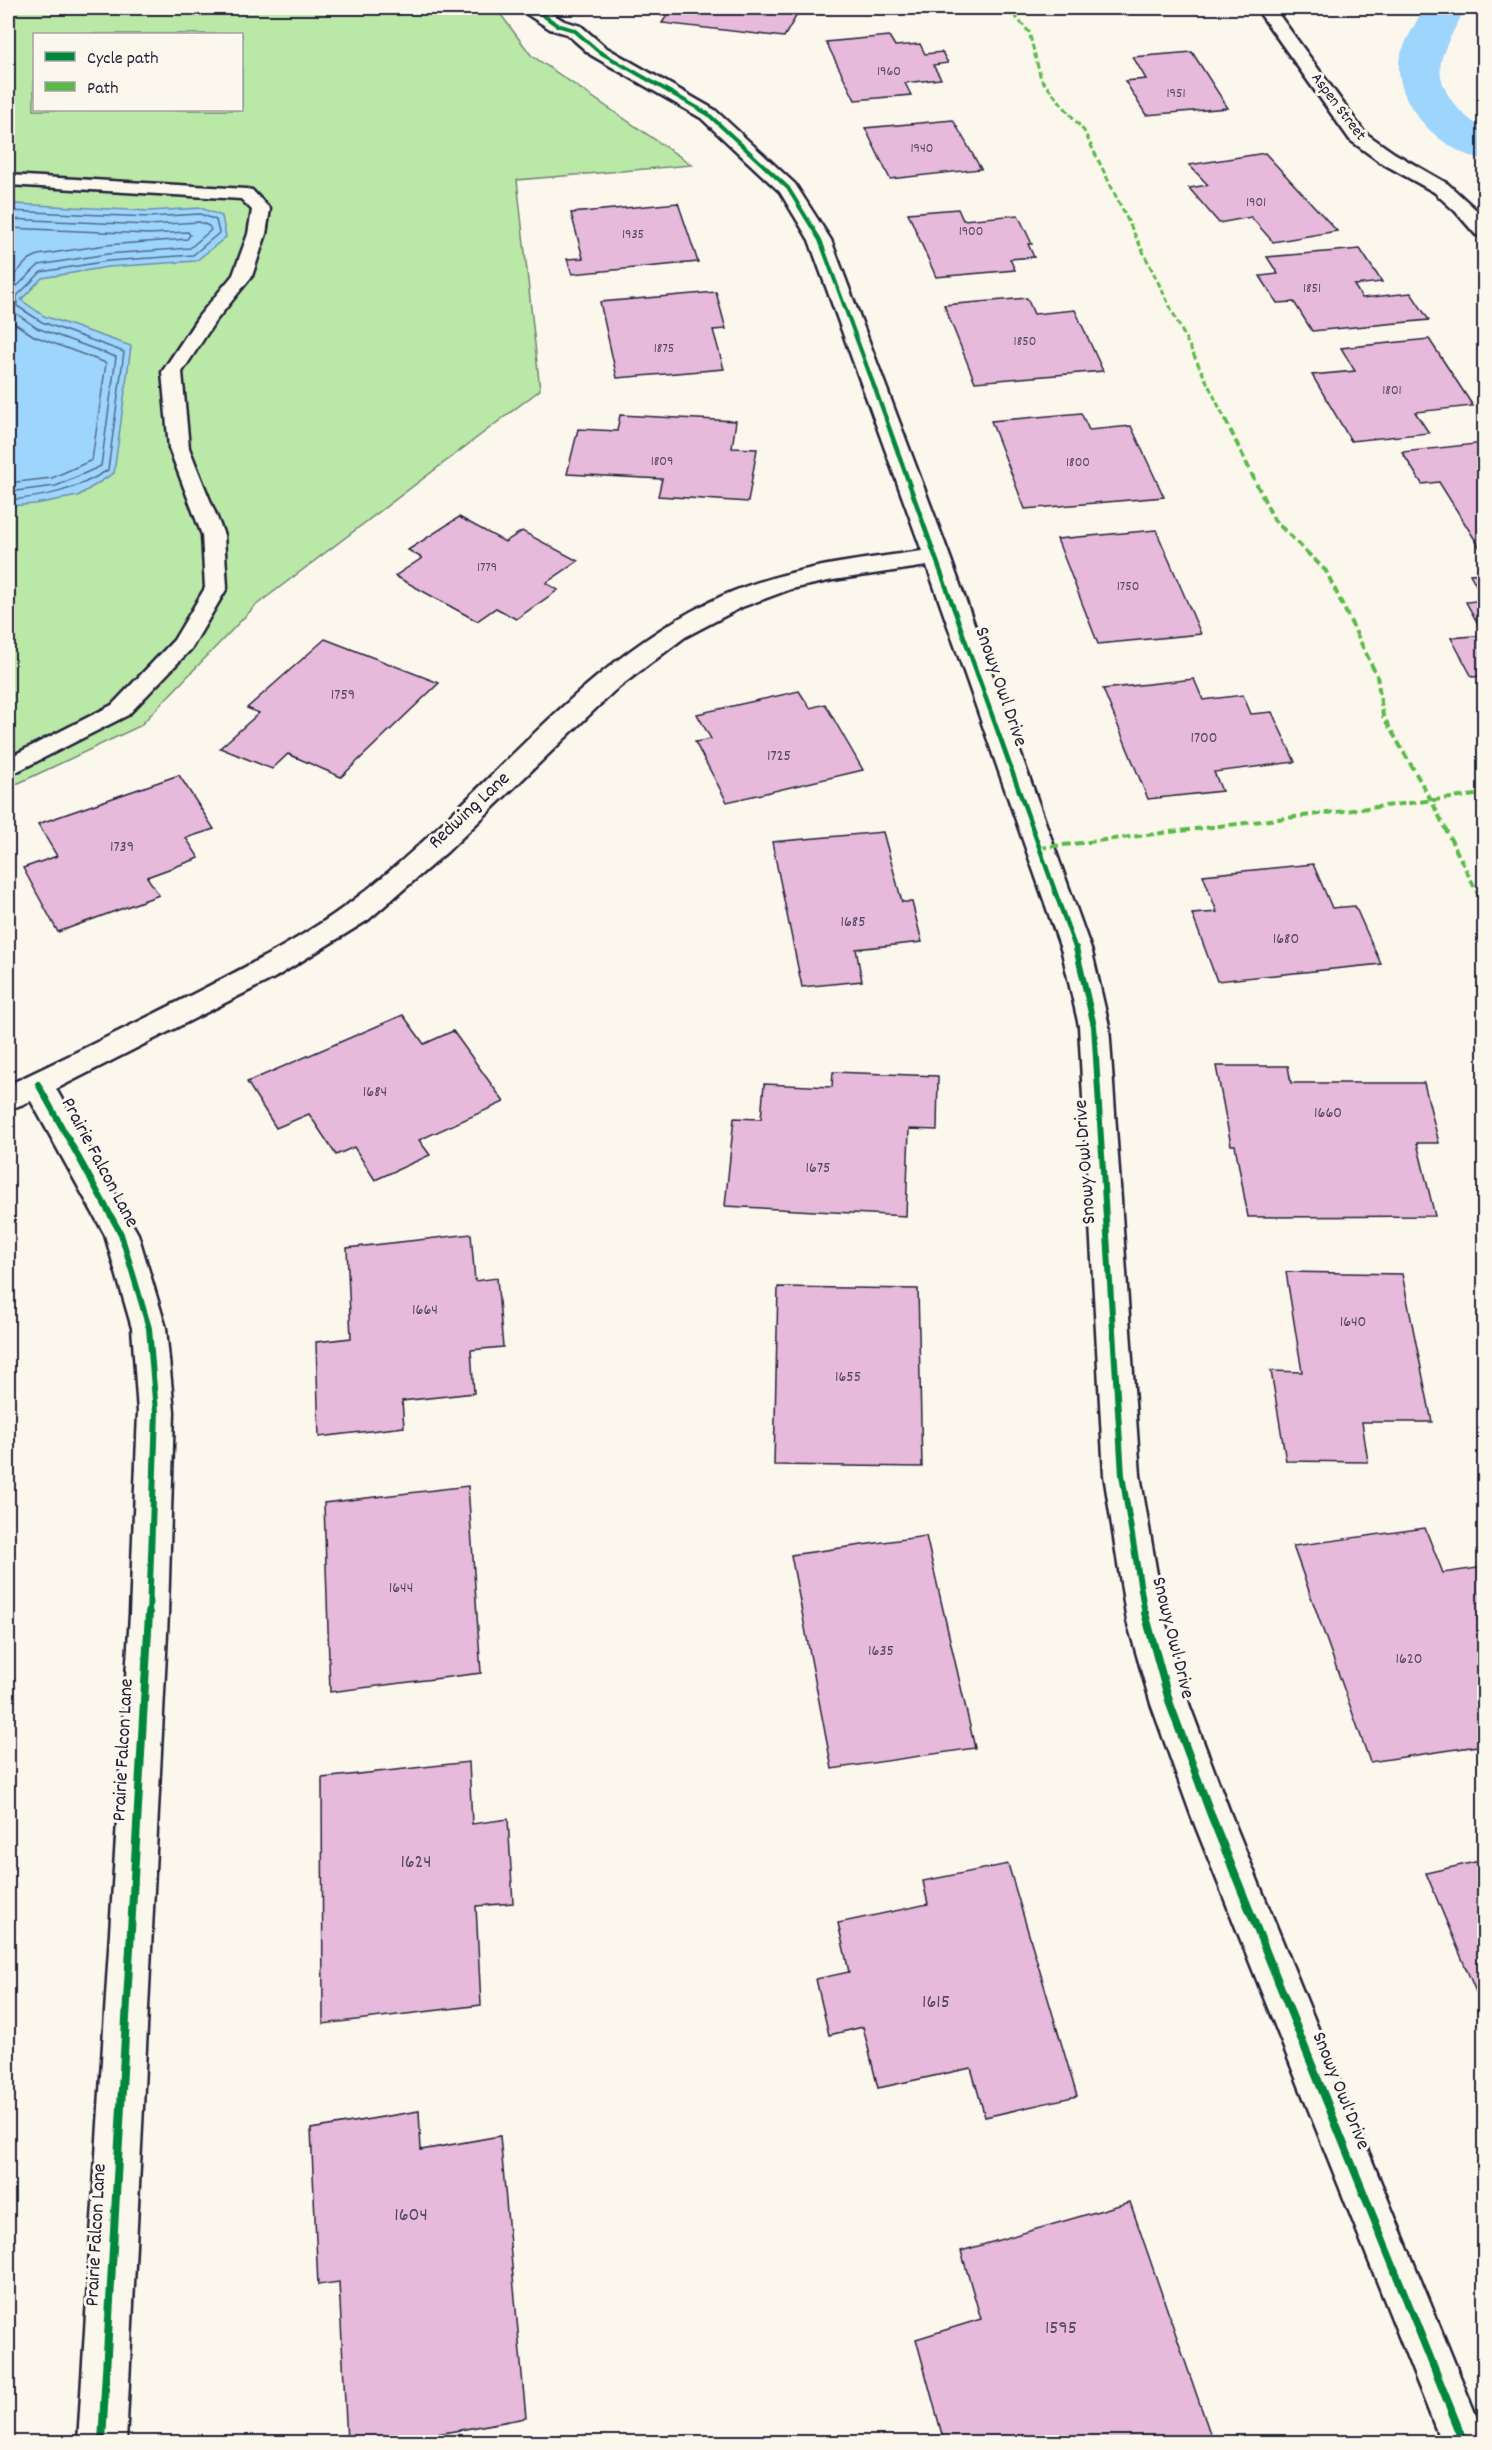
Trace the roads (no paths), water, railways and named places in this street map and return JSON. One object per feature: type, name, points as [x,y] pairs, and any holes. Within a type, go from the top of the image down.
[{"type":"street","name":"Snowy Owl Drive","points":[[533,8],[557,25],[576,22],[598,51],[720,110],[788,188],[820,240],[937,556],[1077,952],[1094,1026],[1122,1475],[1146,1621],[1170,1704],[1211,1815],[1464,2442]]},
{"type":"street","name":"Aspen Street","points":[[1265,8],[1357,136],[1371,149],[1440,187],[1463,205],[1485,231]]},
{"type":"street","name":"Redwing Lane","points":[[23,1091],[104,1054],[287,958],[373,900],[536,751],[597,689],[660,639],[735,600],[778,585],[841,570],[937,556]]},
{"type":"street","name":"Prairie Falcon Lane","points":[[23,1091],[121,1234],[149,1328],[156,1412],[149,1614],[102,2442]]},
{"type":"lane","points":[[8,180],[246,194],[261,209],[257,234],[242,276],[206,320],[172,372],[179,448],[213,535],[216,588],[183,644],[120,710],[8,768]]},
{"type":"water","points":[[8,205],[149,211],[201,208],[222,216],[226,237],[196,261],[108,267],[42,278],[21,300],[44,316],[131,346],[114,473],[78,496],[35,504],[8,506]]},
{"type":"waterway","points":[[1444,8],[1420,61],[1423,91],[1451,128],[1484,147]]}]
